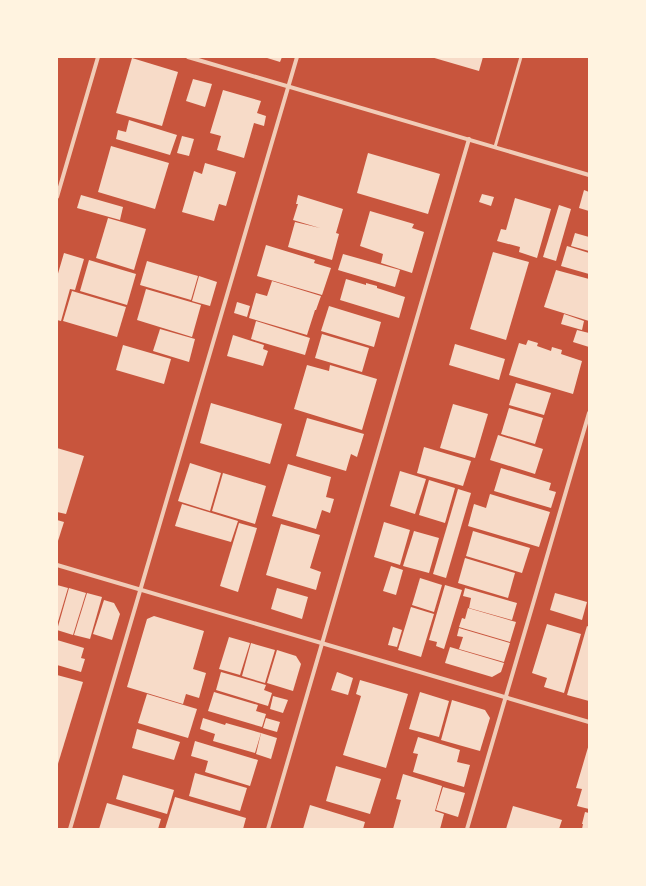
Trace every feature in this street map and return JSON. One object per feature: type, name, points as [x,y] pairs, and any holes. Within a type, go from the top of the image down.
[{"type":"street","points":[[57,198],[98,57]]},
{"type":"street","points":[[188,57],[589,175]]},
{"type":"street","points":[[70,829],[297,57]]},
{"type":"street","points":[[268,829],[469,139]]},
{"type":"street","points":[[467,829],[589,413]]},
{"type":"street","points":[[57,565],[589,722]]},
{"type":"lane","points":[[495,147],[521,57]]},
{"type":"building","points":[[264,57],[282,57],[280,62]]},
{"type":"building","points":[[431,57],[483,57],[479,71]]},
{"type":"building","points":[[132,58],[178,72],[162,126],[116,113]]},
{"type":"building","points":[[193,79],[212,84],[205,107],[186,101]]},
{"type":"building","points":[[223,90],[261,101],[257,113],[266,116],[264,126],[254,123],[244,158],[217,150],[221,136],[210,133]]},
{"type":"building","points":[[129,120],[177,135],[170,155],[116,139],[118,130],[126,132]]},
{"type":"building","points":[[182,136],[194,139],[189,156],[177,153]]},
{"type":"building","points":[[111,146],[169,163],[155,209],[98,192]]},
{"type":"building","points":[[368,153],[440,174],[428,214],[357,193]]},
{"type":"building","points":[[205,163],[236,172],[226,206],[219,204],[214,221],[182,212],[194,171],[202,174]]},
{"type":"building","points":[[584,190],[589,192],[589,211],[579,208]]},
{"type":"building","points":[[482,194],[494,197],[491,206],[479,202]]},
{"type":"building","points":[[81,195],[123,207],[120,220],[77,208]]},
{"type":"building","points":[[298,195],[343,209],[336,233],[339,234],[332,260],[288,247],[295,222],[320,228],[293,220],[298,204],[296,204]]},
{"type":"building","points":[[515,198],[551,209],[537,258],[519,252],[520,247],[497,241],[501,229],[506,230]]},
{"type":"building","points":[[559,205],[571,209],[556,261],[543,257]]},
{"type":"building","points":[[370,211],[414,224],[412,228],[424,232],[412,273],[381,263],[383,254],[360,246]]},
{"type":"building","points":[[108,218],[146,229],[134,270],[96,258]]},
{"type":"building","points":[[575,233],[589,237],[589,251],[571,246]]},
{"type":"building","points":[[266,245],[315,260],[314,263],[331,268],[322,295],[257,276]]},
{"type":"building","points":[[567,246],[589,253],[589,274],[561,266]]},
{"type":"building","points":[[493,252],[529,262],[506,340],[470,329]]},
{"type":"building","points":[[64,253],[84,259],[75,290],[70,289],[61,321],[57,320],[57,277]]},
{"type":"building","points":[[343,254],[400,270],[395,287],[338,270]]},
{"type":"building","points":[[89,260],[136,274],[127,305],[80,291]]},
{"type":"building","points":[[147,261],[198,276],[191,300],[140,285]]},
{"type":"building","points":[[556,270],[589,279],[589,321],[544,307]]},
{"type":"building","points":[[199,276],[217,282],[210,306],[192,301]]},
{"type":"building","points":[[346,279],[366,285],[366,283],[377,286],[377,288],[405,297],[399,318],[340,300]]},
{"type":"building","points":[[272,281],[321,296],[307,335],[249,318],[256,293],[267,296]]},
{"type":"building","points":[[146,289],[201,305],[192,337],[137,320]]},
{"type":"building","points":[[72,291],[126,307],[117,337],[63,321]]},
{"type":"building","points":[[237,302],[250,306],[247,317],[234,313]]},
{"type":"building","points":[[329,306],[381,322],[374,347],[321,331]]},
{"type":"building","points":[[564,314],[584,321],[582,330],[561,324]]},
{"type":"building","points":[[256,321],[310,338],[305,355],[251,339]]},
{"type":"building","points":[[160,329],[195,339],[189,362],[153,351]]},
{"type":"building","points":[[577,330],[589,333],[589,347],[573,342]]},
{"type":"building","points":[[322,334],[369,348],[362,372],[315,358]]},
{"type":"building","points":[[233,335],[264,345],[263,349],[268,351],[263,366],[227,356]]},
{"type":"building","points":[[528,340],[538,343],[537,346],[551,351],[552,347],[562,350],[561,354],[582,361],[573,394],[509,375],[519,343],[526,345]]},
{"type":"building","points":[[455,344],[505,359],[499,380],[449,365]]},
{"type":"building","points":[[123,345],[171,359],[164,384],[116,370]]},
{"type":"building","points":[[307,365],[329,371],[330,365],[377,379],[362,430],[294,409]]},
{"type":"building","points":[[516,383],[551,393],[544,415],[509,405]]},
{"type":"building","points":[[211,403],[282,424],[270,464],[200,443]]},
{"type":"building","points":[[453,404],[488,414],[475,458],[440,448]]},
{"type":"building","points":[[509,408],[543,418],[535,444],[501,434]]},
{"type":"building","points":[[307,418],[364,434],[357,457],[351,454],[346,471],[296,456]]},
{"type":"building","points":[[498,435],[543,449],[535,474],[490,460]]},
{"type":"building","points":[[424,447],[471,461],[463,486],[417,473]]},
{"type":"building","points":[[57,448],[84,456],[66,514],[57,512]]},
{"type":"building","points":[[190,463],[221,473],[210,511],[178,501]]},
{"type":"building","points":[[288,464],[331,477],[326,497],[334,499],[330,513],[322,510],[316,529],[272,516]]},
{"type":"building","points":[[501,468],[551,483],[549,490],[556,492],[551,508],[494,491]]},
{"type":"building","points":[[400,471],[426,479],[415,514],[390,506]]},
{"type":"building","points":[[223,473],[266,486],[255,524],[212,511]]},
{"type":"building","points":[[429,480],[455,488],[445,523],[419,515]]},
{"type":"building","points":[[458,489],[471,493],[446,578],[433,574]]},
{"type":"building","points":[[490,494],[550,512],[539,547],[468,526],[474,504],[486,508]]},
{"type":"building","points":[[182,504],[238,521],[231,542],[175,526]]},
{"type":"building","points":[[57,520],[64,522],[57,544]]},
{"type":"building","points":[[384,522],[410,530],[400,565],[374,557]]},
{"type":"building","points":[[239,523],[257,528],[238,592],[220,586]]},
{"type":"building","points":[[281,524],[320,535],[310,568],[321,572],[316,590],[266,575]]},
{"type":"building","points":[[414,531],[439,538],[429,573],[403,566]]},
{"type":"building","points":[[473,531],[530,548],[522,573],[466,556]]},
{"type":"building","points":[[465,558],[515,573],[508,598],[458,583]]},
{"type":"building","points":[[391,566],[403,570],[396,595],[383,591]]},
{"type":"building","points":[[420,578],[442,585],[434,612],[412,605]]},
{"type":"building","points":[[57,585],[68,588],[57,625]]},
{"type":"building","points":[[445,585],[462,590],[444,649],[436,646],[437,642],[429,640]]},
{"type":"building","points":[[69,588],[86,593],[73,635],[57,630]]},
{"type":"building","points":[[277,588],[308,597],[302,619],[271,609]]},
{"type":"building","points":[[465,588],[517,603],[512,620],[469,608],[471,598],[463,596]]},
{"type":"building","points":[[87,593],[102,597],[90,639],[74,635]]},
{"type":"building","points":[[555,593],[587,602],[582,620],[550,610]]},
{"type":"building","points":[[104,600],[114,603],[120,614],[112,640],[93,634]]},
{"type":"building","points":[[411,607],[434,614],[421,657],[398,650]]},
{"type":"building","points":[[468,608],[516,622],[510,642],[459,627],[462,618],[465,619]]},
{"type":"building","points":[[154,616],[204,631],[193,669],[206,673],[199,698],[186,694],[183,704],[127,687],[147,619]]},
{"type":"building","points":[[547,624],[581,634],[564,693],[544,687],[547,678],[532,673]]},
{"type":"building","points":[[587,626],[589,627],[589,701],[567,695]]},
{"type":"building","points":[[393,627],[402,630],[397,647],[388,645]]},
{"type":"building","points":[[459,628],[510,643],[504,662],[459,649],[463,637],[457,636]]},
{"type":"building","points":[[229,637],[250,643],[240,675],[219,669]]},
{"type":"building","points":[[57,640],[84,648],[81,658],[85,659],[81,672],[57,665]]},
{"type":"building","points":[[251,643],[275,650],[265,683],[242,676]]},
{"type":"building","points":[[450,647],[504,663],[501,672],[492,677],[445,663]]},
{"type":"building","points":[[277,650],[296,656],[301,664],[293,691],[267,683]]},
{"type":"building","points":[[221,672],[266,685],[264,690],[272,693],[268,706],[216,690]]},
{"type":"building","points":[[337,672],[353,678],[348,695],[331,690]]},
{"type":"building","points":[[57,675],[83,682],[57,767]]},
{"type":"building","points":[[360,680],[408,694],[386,768],[343,755],[361,696],[356,694]]},
{"type":"building","points":[[214,692],[258,705],[256,711],[266,714],[262,727],[208,711]]},
{"type":"building","points":[[420,692],[449,701],[439,737],[409,729]]},
{"type":"building","points":[[147,694],[197,709],[188,738],[138,723]]},
{"type":"building","points":[[273,696],[288,700],[283,713],[270,709]]},
{"type":"building","points":[[452,700],[485,710],[490,718],[480,751],[441,740]]},
{"type":"building","points":[[203,718],[225,725],[226,723],[261,733],[255,753],[213,741],[215,734],[200,729]]},
{"type":"building","points":[[266,718],[280,722],[277,732],[263,728]]},
{"type":"building","points":[[137,729],[180,742],[174,760],[132,748]]},
{"type":"building","points":[[261,733],[277,738],[271,759],[256,754]]},
{"type":"building","points":[[418,737],[460,750],[457,762],[470,765],[464,787],[413,772],[418,754],[413,753]]},
{"type":"building","points":[[195,741],[258,760],[250,786],[205,772],[208,761],[191,756]]},
{"type":"building","points":[[589,744],[589,809],[577,806],[582,789],[576,788]]},
{"type":"building","points":[[336,766],[381,779],[370,814],[326,801]]},
{"type":"building","points":[[195,773],[247,788],[240,811],[189,796]]},
{"type":"building","points":[[403,774],[442,786],[435,811],[444,814],[440,829],[393,829],[401,800],[396,799]]},
{"type":"building","points":[[123,775],[174,790],[167,814],[116,799]]},
{"type":"building","points":[[443,787],[465,793],[458,817],[436,810]]},
{"type":"building","points":[[175,797],[246,818],[243,829],[165,829]]},
{"type":"building","points":[[107,803],[161,819],[158,829],[99,829]]},
{"type":"building","points":[[310,805],[365,822],[363,829],[303,829]]},
{"type":"building","points":[[513,806],[562,820],[559,829],[506,829]]},
{"type":"building","points":[[585,812],[589,813],[589,829],[582,829]]}]
